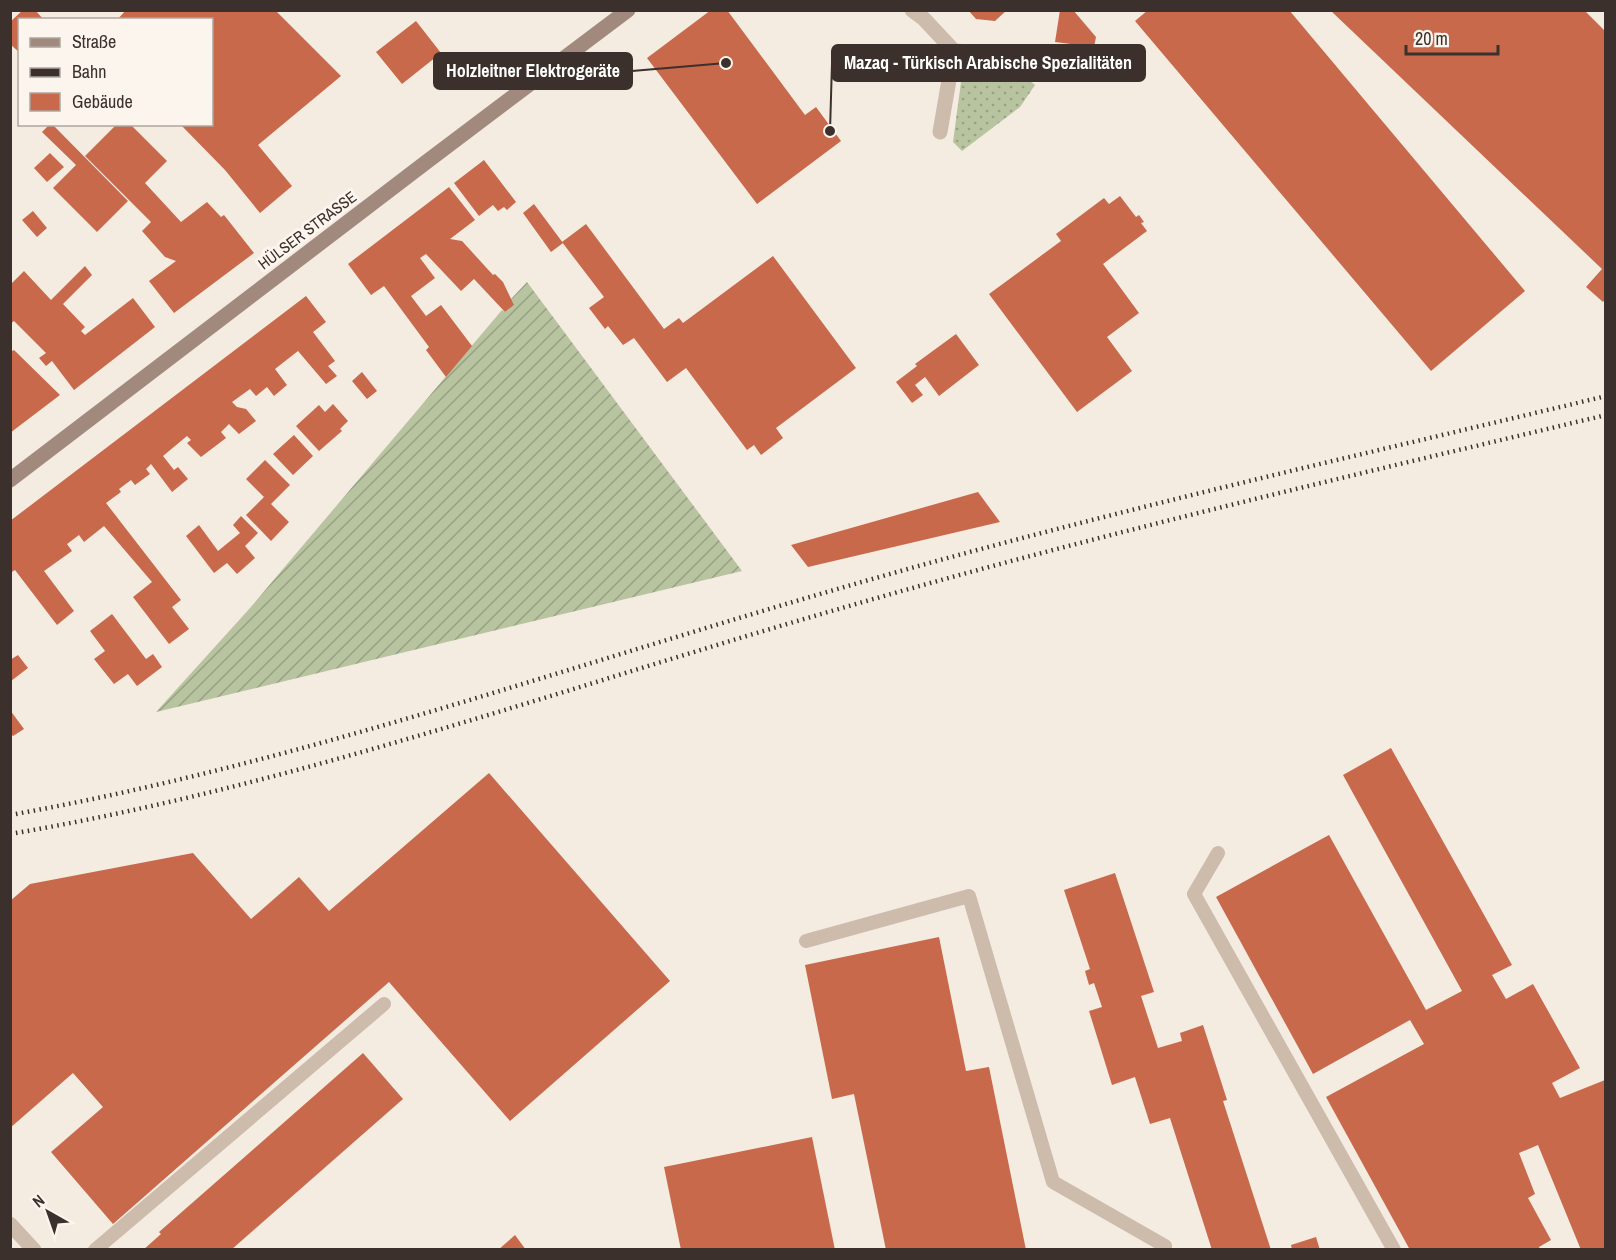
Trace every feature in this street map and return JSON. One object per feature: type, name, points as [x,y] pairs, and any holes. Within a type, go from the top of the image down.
[{"type":"main road","name":"HÜLSER STRASSE","points":[[10,480],[628,10]]},
{"type":"street","points":[[919,13],[954,51],[1037,56]]},
{"type":"street","points":[[940,132],[954,51]]},
{"type":"street","points":[[10,1224],[34,1250]]},
{"type":"lane","points":[[1218,853],[1194,894],[1394,1250]]},
{"type":"lane","points":[[806,941],[969,896],[1053,1182],[1165,1246],[1165,1250]]},
{"type":"lane","points":[[95,1250],[384,1004]]},
{"type":"green space","points":[[983,66],[1021,73],[1035,85],[1020,107],[962,151],[953,142],[961,82],[968,69]]},
{"type":"green space","points":[[527,282],[742,571],[156,712],[250,608],[502,310],[505,312],[514,305],[511,299]]},
{"type":"building","points":[[23,10],[35,10],[42,18],[18,18],[18,51],[10,44],[10,22]]},
{"type":"building","points":[[126,10],[275,10],[341,76],[258,145],[292,186],[260,213],[225,170],[182,126],[213,126],[213,18],[119,18]]},
{"type":"building","points":[[711,10],[727,10],[805,115],[816,107],[841,141],[757,204],[647,58]]},
{"type":"building","points":[[968,10],[1007,10],[995,21],[976,19]]},
{"type":"building","points":[[1060,10],[1073,10],[1096,37],[1094,47],[1055,42]]},
{"type":"building","points":[[1148,10],[1289,10],[1525,291],[1431,371],[1135,21]]},
{"type":"building","points":[[1330,10],[1584,10],[1605,31],[1605,299],[1603,302],[1586,287],[1602,269]]},
{"type":"building","points":[[416,21],[441,53],[402,84],[376,52]]},
{"type":"building","points":[[48,126],[54,126],[128,201],[97,232],[53,188],[76,165],[42,132]]},
{"type":"building","points":[[115,126],[132,126],[167,161],[145,183],[181,222],[207,202],[221,217],[224,215],[254,253],[174,313],[149,281],[176,261],[165,257],[142,231],[151,222],[85,156]]},
{"type":"building","points":[[50,153],[64,167],[47,182],[34,168]]},
{"type":"building","points":[[484,160],[516,202],[507,210],[504,207],[498,211],[493,205],[479,216],[454,183]]},
{"type":"building","points":[[449,187],[475,220],[450,239],[462,241],[493,275],[495,274],[503,282],[514,305],[505,312],[474,279],[461,291],[426,254],[420,258],[435,278],[411,296],[426,316],[441,305],[472,346],[446,377],[426,350],[429,347],[384,286],[371,295],[348,264]]},
{"type":"building","points":[[1120,196],[1136,217],[1139,215],[1147,231],[1103,264],[1139,313],[1107,337],[1132,371],[1077,412],[989,294],[1061,241],[1056,234],[1104,198],[1109,204]]},
{"type":"building","points":[[534,204],[563,243],[551,252],[523,213]]},
{"type":"building","points":[[33,211],[47,228],[37,237],[22,220]]},
{"type":"building","points":[[586,224],[664,329],[679,318],[683,323],[773,256],[856,368],[776,428],[783,438],[761,455],[754,445],[747,450],[686,368],[667,382],[634,338],[623,345],[608,326],[605,329],[589,308],[604,297],[562,242]]},
{"type":"building","points":[[85,266],[92,275],[63,304],[85,327],[81,331],[85,335],[133,298],[155,327],[74,390],[52,361],[46,366],[39,358],[46,353],[14,321],[10,324],[10,285],[24,271],[51,300]]},
{"type":"building","points":[[306,296],[326,322],[313,332],[335,361],[328,366],[337,376],[326,384],[298,351],[275,369],[287,385],[274,396],[267,387],[256,396],[250,389],[232,402],[237,407],[246,409],[256,421],[239,434],[229,424],[221,432],[226,438],[201,457],[187,443],[191,440],[187,436],[163,456],[174,470],[178,467],[188,479],[172,492],[151,464],[146,469],[150,474],[135,485],[131,480],[119,489],[121,492],[106,503],[181,600],[172,607],[189,629],[169,644],[133,597],[152,582],[104,526],[84,542],[79,535],[67,544],[72,551],[44,571],[74,611],[57,625],[15,570],[10,573],[10,521]]},
{"type":"building","points":[[956,334],[979,365],[939,396],[925,377],[915,385],[923,395],[912,403],[896,382],[917,366],[915,364]]},
{"type":"building","points":[[14,350],[60,395],[10,433],[10,352]]},
{"type":"building","points":[[362,372],[377,391],[367,399],[352,381]]},
{"type":"building","points":[[333,404],[348,421],[340,429],[342,431],[319,451],[296,426],[319,405],[325,412]]},
{"type":"building","points":[[294,435],[313,456],[293,475],[273,454]]},
{"type":"building","points":[[265,460],[290,485],[271,504],[289,522],[271,541],[246,515],[264,497],[246,479]]},
{"type":"building","points":[[978,492],[1000,522],[808,567],[791,545]]},
{"type":"building","points":[[241,516],[258,533],[245,546],[255,558],[237,574],[227,563],[214,573],[186,536],[199,525],[218,551],[240,533],[233,525]]},
{"type":"building","points":[[112,614],[146,659],[153,654],[162,667],[137,686],[128,674],[114,684],[94,659],[105,651],[90,631]]},
{"type":"building","points":[[18,655],[28,668],[11,681],[10,660]]},
{"type":"building","points":[[10,710],[24,729],[13,736],[10,733]]},
{"type":"building","points":[[1391,748],[1512,965],[1492,975],[1506,999],[1533,984],[1580,1068],[1552,1083],[1560,1098],[1605,1080],[1605,1250],[1581,1250],[1538,1145],[1519,1153],[1535,1194],[1528,1198],[1551,1240],[1539,1247],[1540,1250],[1410,1250],[1326,1097],[1424,1044],[1410,1020],[1313,1074],[1216,897],[1329,835],[1426,1010],[1462,991],[1343,775]]},
{"type":"building","points":[[489,773],[670,981],[510,1121],[389,982],[113,1224],[51,1152],[103,1107],[73,1073],[10,1128],[10,901],[30,884],[193,853],[251,919],[299,877],[329,911]]},
{"type":"building","points":[[1115,873],[1154,992],[1141,996],[1158,1048],[1182,1041],[1180,1033],[1203,1025],[1227,1100],[1223,1101],[1271,1250],[1212,1250],[1170,1118],[1150,1124],[1135,1077],[1112,1085],[1089,1011],[1102,1007],[1094,983],[1089,985],[1085,971],[1090,969],[1064,890]]},
{"type":"building","points":[[939,937],[966,1071],[989,1067],[1026,1250],[886,1250],[854,1094],[832,1099],[805,965]]},
{"type":"building","points":[[363,1053],[403,1099],[231,1250],[143,1250],[161,1234],[159,1232]]},
{"type":"building","points":[[812,1137],[835,1250],[681,1250],[664,1167]]},
{"type":"building","points":[[515,1235],[526,1250],[498,1250]]},
{"type":"building","points":[[1316,1237],[1320,1250],[1292,1250],[1291,1245]]},
{"type":"railway","points":[[10,815],[115,794],[322,743],[731,620],[1026,537],[1218,488],[1606,396]]},
{"type":"railway","points":[[10,834],[116,814],[221,790],[429,733],[739,638],[937,581],[1223,507],[1606,415]]},
{"type":"place","name":"Holzleitner Elektrogeräte","points":[[726,63]]},
{"type":"place","name":"Mazaq - Türkisch Arabische Spezialitäten","points":[[830,131]]}]
